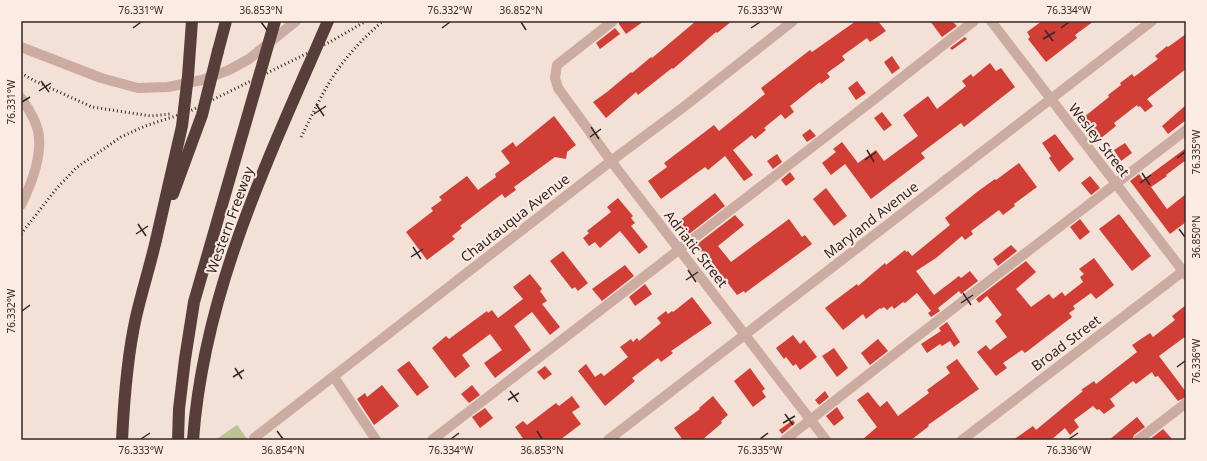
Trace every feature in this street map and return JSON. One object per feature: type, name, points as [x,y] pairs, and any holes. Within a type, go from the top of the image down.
[{"type":"highway","points":[[122,440],[123,404],[136,318],[156,240],[182,126],[188,76],[192,21]]},
{"type":"highway","points":[[156,240],[202,116],[226,21]]},
{"type":"highway","points":[[178,440],[179,409],[184,359],[194,302],[275,21]]},
{"type":"highway","name":"Western Freeway","points":[[193,440],[198,400],[214,313],[232,252],[252,198],[328,21]]},
{"type":"street","points":[[21,47],[101,78],[138,88],[168,87],[202,80],[229,70],[249,59],[296,21]]},
{"type":"street","name":"Adriatic Street","points":[[613,21],[557,65],[555,70],[555,78],[558,88],[611,161],[826,440]]},
{"type":"street","name":"Chautauqua Avenue","points":[[255,439],[793,21]]},
{"type":"street","points":[[432,440],[974,21]]},
{"type":"street","name":"Wesley Street","points":[[991,21],[1185,272]]},
{"type":"street","name":"Maryland Avenue","points":[[608,440],[1152,21]]},
{"type":"street","points":[[21,98],[31,112],[40,136],[37,164],[21,205]]},
{"type":"street","points":[[785,440],[968,297],[1186,130]]},
{"type":"street","name":"Broad Street","points":[[962,440],[1185,272]]},
{"type":"street","points":[[334,377],[376,440]]},
{"type":"street","points":[[1138,440],[1186,403]]},
{"type":"green space","points":[[237,425],[248,440],[215,440]]},
{"type":"building","points":[[619,21],[644,21],[626,34],[619,24]]},
{"type":"building","points":[[696,21],[732,21],[717,33],[716,32],[673,69],[672,68],[638,95],[636,92],[606,118],[593,102],[651,57],[652,58]]},
{"type":"building","points":[[856,21],[878,21],[886,31],[870,42],[867,38],[842,56],[845,60],[827,73],[830,77],[821,84],[820,82],[790,106],[794,112],[785,119],[781,114],[764,128],[766,130],[755,139],[752,135],[733,150],[753,175],[744,181],[725,156],[708,170],[705,167],[661,199],[648,181],[667,167],[664,163],[714,125],[719,131],[765,94],[761,88],[810,50],[812,52]]},
{"type":"building","points":[[930,21],[952,21],[957,26],[942,37]]},
{"type":"building","points":[[1042,21],[1094,21],[1075,35],[1077,38],[1046,62],[1028,39],[1030,37],[1027,32]]},
{"type":"building","points":[[615,28],[620,34],[600,49],[596,43]]},
{"type":"building","points":[[1186,34],[1186,69],[1147,99],[1153,106],[1145,112],[1140,106],[1138,107],[1137,105],[1114,123],[1116,126],[1101,138],[1084,117],[1109,97],[1108,95],[1121,85],[1120,83],[1132,74],[1134,77],[1158,59],[1155,56],[1167,46],[1168,47]]},
{"type":"building","points":[[965,37],[967,39],[952,50],[950,48]]},
{"type":"building","points":[[892,56],[900,68],[892,74],[884,62]]},
{"type":"building","points":[[990,63],[996,71],[1001,68],[1015,87],[964,127],[961,123],[921,153],[925,158],[871,199],[845,164],[831,175],[822,163],[836,152],[833,149],[842,142],[858,163],[876,150],[884,161],[918,136],[903,115],[928,96],[937,109],[966,86],[962,81],[971,74],[973,77]]},
{"type":"building","points":[[857,81],[866,93],[856,100],[848,88]]},
{"type":"building","points":[[1186,105],[1186,120],[1168,134],[1162,126]]},
{"type":"building","points":[[882,112],[892,125],[884,131],[874,118]]},
{"type":"building","points":[[554,116],[576,145],[567,152],[566,159],[555,157],[514,187],[516,190],[505,198],[502,194],[460,226],[462,228],[452,236],[455,239],[427,260],[406,232],[433,211],[431,208],[442,200],[439,197],[467,176],[478,190],[496,177],[495,174],[510,163],[501,151],[513,142],[516,147]]},
{"type":"building","points":[[810,129],[816,136],[807,142],[802,135]]},
{"type":"building","points":[[1055,134],[1074,159],[1059,172],[1049,158],[1051,156],[1042,143]]},
{"type":"building","points":[[1125,143],[1132,153],[1121,161],[1114,150]]},
{"type":"building","points":[[1186,148],[1186,160],[1151,187],[1167,209],[1186,194],[1186,222],[1170,234],[1130,181],[1139,174],[1143,180]]},
{"type":"building","points":[[777,154],[782,162],[773,169],[767,161]]},
{"type":"building","points":[[1019,163],[1037,187],[1014,204],[1015,206],[1003,215],[999,210],[971,231],[973,234],[965,240],[962,236],[936,258],[916,271],[934,295],[959,276],[961,278],[970,271],[978,281],[961,294],[959,291],[938,308],[940,311],[931,317],[928,313],[931,311],[917,293],[905,303],[903,302],[894,309],[892,306],[887,310],[884,307],[881,309],[880,308],[866,319],[863,314],[843,330],[825,308],[857,284],[858,286],[885,263],[886,265],[905,250],[912,256],[950,225],[945,218],[977,192]]},
{"type":"building","points":[[790,172],[795,179],[786,186],[781,180]]},
{"type":"building","points":[[1090,176],[1100,188],[1091,195],[1081,183]]},
{"type":"building","points":[[826,188],[847,216],[834,226],[813,199]]},
{"type":"building","points":[[715,193],[725,206],[689,234],[679,221]]},
{"type":"building","points":[[618,198],[633,216],[631,218],[635,223],[631,226],[648,247],[639,254],[620,231],[600,248],[595,242],[589,246],[583,238],[589,233],[587,231],[611,212],[607,207]]},
{"type":"building","points":[[1119,214],[1151,256],[1132,271],[1099,229]]},
{"type":"building","points":[[735,215],[744,225],[718,246],[731,262],[789,219],[802,237],[805,235],[812,244],[745,293],[744,291],[737,295],[703,251],[701,252],[696,245]]},
{"type":"building","points":[[1080,219],[1090,232],[1080,240],[1070,227]]},
{"type":"building","points":[[1011,245],[1017,251],[998,266],[993,259]]},
{"type":"building","points":[[563,251],[588,283],[578,291],[575,287],[572,289],[550,261]]},
{"type":"building","points":[[1094,258],[1114,285],[1096,299],[1091,293],[1073,306],[1075,309],[1069,313],[1072,317],[1025,353],[1022,350],[1003,363],[1007,368],[996,376],[977,352],[986,345],[990,350],[1007,337],[995,321],[1002,315],[987,296],[979,303],[976,299],[1026,261],[1036,272],[1016,289],[1031,307],[1049,294],[1053,299],[1062,292],[1065,296],[1083,282],[1080,277],[1084,274],[1079,269]]},
{"type":"building","points":[[625,265],[634,276],[602,301],[592,289]]},
{"type":"building","points":[[530,274],[542,289],[540,291],[547,301],[542,304],[560,327],[550,335],[532,312],[514,326],[531,350],[495,378],[484,363],[502,350],[490,334],[462,355],[470,366],[455,378],[432,348],[446,336],[449,339],[487,311],[488,313],[492,310],[498,318],[523,299],[513,287]]},
{"type":"building","points":[[645,284],[652,294],[635,306],[629,297]]},
{"type":"building","points":[[692,297],[712,323],[671,351],[673,353],[661,362],[658,358],[632,378],[635,381],[605,406],[578,371],[586,364],[595,377],[601,373],[604,376],[628,357],[620,347],[631,339],[633,342],[637,338],[639,341],[661,323],[657,318],[666,311],[668,314],[672,311],[673,312]]},
{"type":"building","points":[[1186,305],[1186,336],[1159,356],[1186,392],[1186,397],[1178,401],[1158,376],[1155,377],[1152,372],[1136,384],[1133,381],[1110,399],[1115,406],[1104,414],[1093,406],[1074,420],[1079,427],[1070,435],[1065,428],[1051,440],[1013,440],[1033,426],[1036,430],[1083,391],[1081,390],[1094,381],[1096,384],[1137,352],[1132,345],[1150,333],[1153,337],[1175,320],[1172,316]]},
{"type":"building","points":[[947,322],[960,342],[954,347],[950,341],[942,346],[940,344],[927,353],[921,344],[941,331],[939,328]]},
{"type":"building","points":[[793,335],[800,344],[804,340],[817,357],[800,370],[796,364],[793,366],[786,357],[784,359],[776,348]]},
{"type":"building","points":[[878,339],[888,351],[870,365],[861,353]]},
{"type":"building","points":[[834,348],[848,368],[837,377],[822,356]]},
{"type":"building","points":[[957,359],[979,389],[928,425],[929,426],[911,440],[862,440],[877,427],[857,400],[868,392],[880,407],[887,401],[898,416],[929,393],[927,390],[950,373],[946,367]]},
{"type":"building","points":[[409,361],[429,387],[417,396],[397,370]]},
{"type":"building","points":[[545,366],[552,374],[544,380],[537,372]]},
{"type":"building","points":[[750,368],[765,389],[762,391],[766,397],[753,407],[734,381]]},
{"type":"building","points":[[382,385],[399,406],[374,425],[357,399],[365,393],[367,397]]},
{"type":"building","points":[[472,385],[480,395],[469,403],[461,394]]},
{"type":"building","points":[[825,391],[829,397],[819,405],[815,400]]},
{"type":"building","points":[[572,396],[580,407],[572,412],[581,424],[560,440],[524,440],[515,427],[523,421],[527,425],[556,403],[559,406]]},
{"type":"building","points":[[713,396],[728,415],[721,421],[722,423],[702,440],[683,440],[674,428],[700,409],[699,408]]},
{"type":"building","points":[[837,407],[844,418],[834,426],[826,416]]},
{"type":"building","points":[[485,408],[493,418],[480,428],[472,417]]},
{"type":"building","points":[[1137,417],[1145,427],[1134,435],[1132,440],[1109,440]]},
{"type":"building","points":[[793,420],[795,423],[782,434],[779,430]]},
{"type":"building","points":[[1163,429],[1173,440],[1149,440]]},
{"type":"railway","points":[[21,234],[57,188],[76,168],[121,137],[145,126],[188,112],[330,42],[366,21]]},
{"type":"railway","points":[[301,137],[338,69],[358,45],[383,21]]},
{"type":"railway","points":[[21,73],[92,107],[151,116],[170,114]]}]
